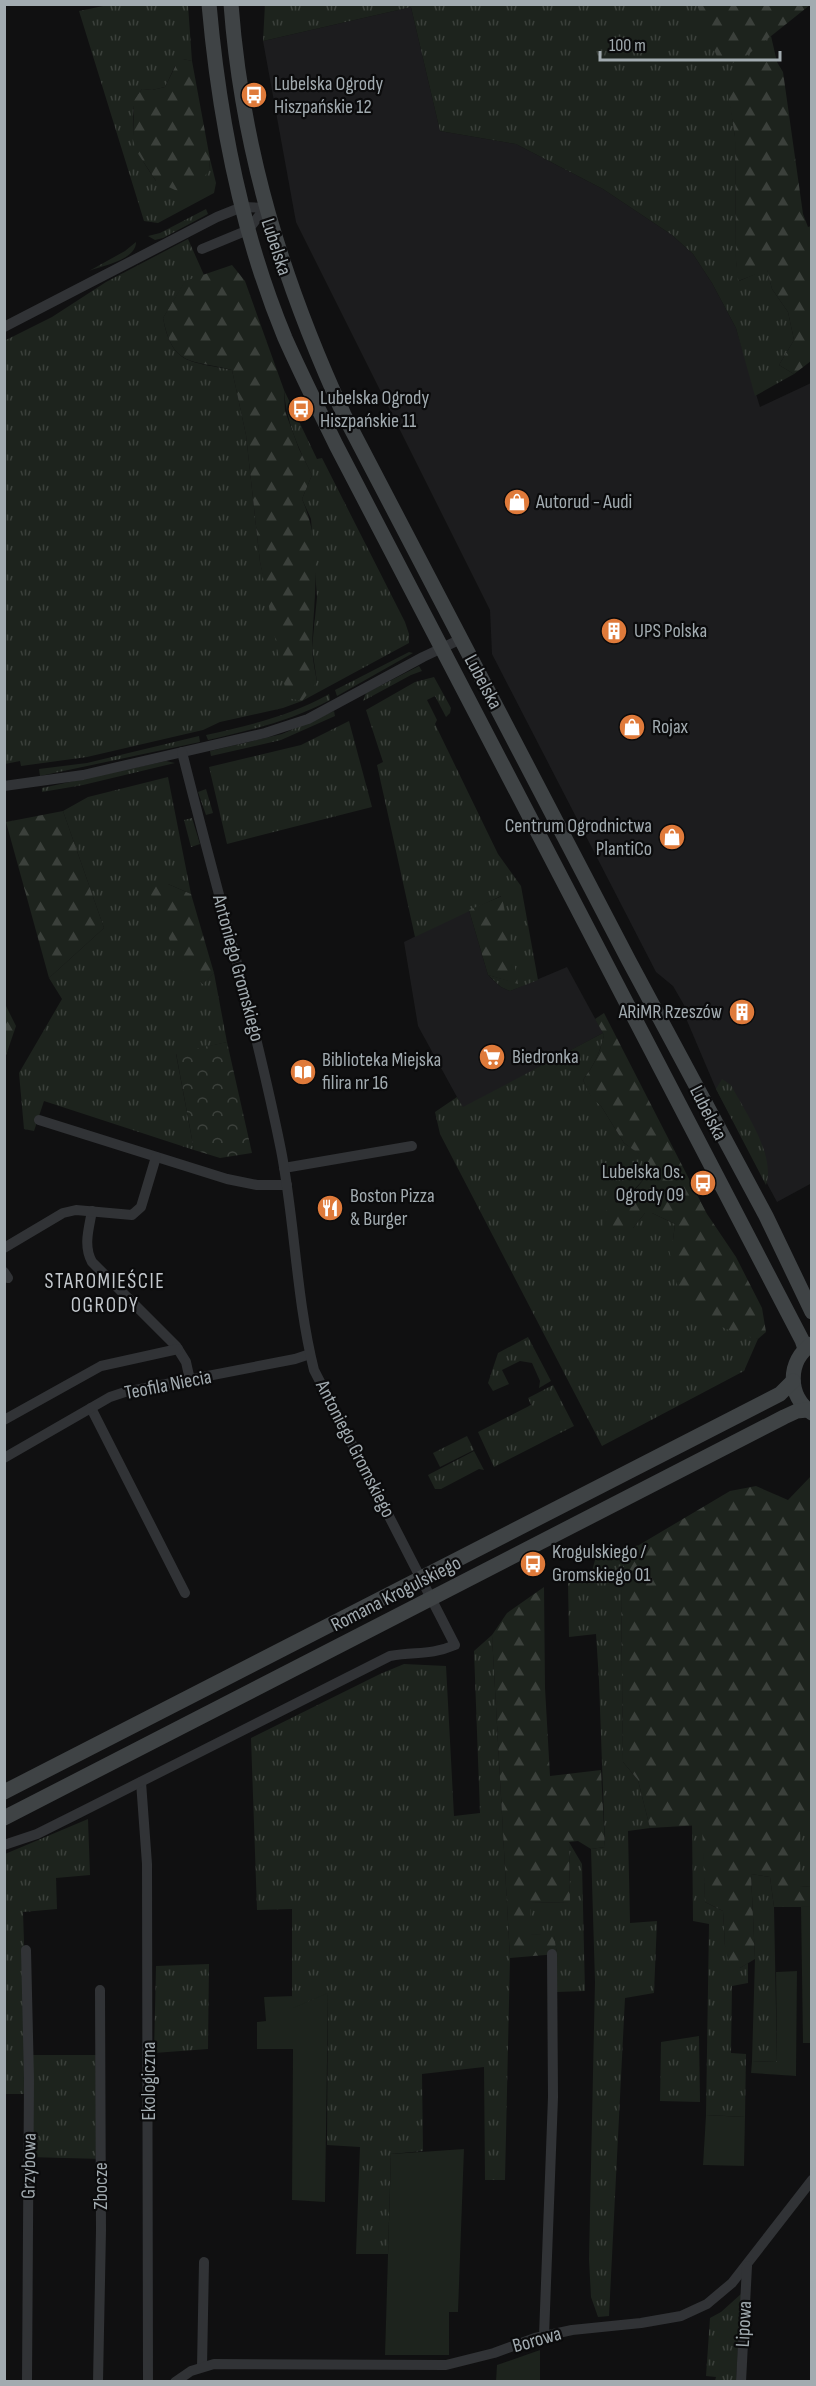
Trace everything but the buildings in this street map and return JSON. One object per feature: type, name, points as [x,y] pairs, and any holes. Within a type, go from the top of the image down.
[{"type":"main road","name":"Lubelska","points":[[209,4],[216,74],[242,207],[284,335],[339,451],[802,1340],[808,1346]]},
{"type":"main road","name":"Lubelska","points":[[231,4],[243,106],[265,208],[287,278],[310,338],[344,415],[766,1216],[812,1312]]},
{"type":"main road","points":[[339,451],[351,450],[358,440]]},
{"type":"main road","points":[[808,1346],[796,1362],[793,1381],[798,1399],[809,1412]]},
{"type":"main road","name":"Romana Krogulskiego","points":[[4,1792],[780,1394],[793,1381]]},
{"type":"main road","name":"Romana Krogulskiego","points":[[4,1818],[791,1414],[809,1412]]},
{"type":"street","points":[[4,327],[217,217],[242,207],[265,208]]},
{"type":"street","points":[[202,249],[248,230],[265,208]]},
{"type":"street","points":[[4,786],[83,776],[266,733],[308,719],[441,647],[461,639]]},
{"type":"street","name":"Antoniego Gromskiego","points":[[141,1782],[390,1656],[408,1653],[429,1654],[455,1645],[316,1372],[310,1354],[306,1339],[287,1185],[264,1066],[182,752]]},
{"type":"street","points":[[39,1120],[227,1179],[270,1186],[287,1185]]},
{"type":"street","points":[[284,1168],[412,1146]]},
{"type":"street","points":[[4,1248],[63,1213],[76,1210],[132,1215],[137,1212],[144,1198],[156,1157]]},
{"type":"street","points":[[92,1211],[87,1254],[92,1262],[178,1349],[186,1362],[190,1380]]},
{"type":"street","points":[[4,1420],[100,1366],[178,1349]]},
{"type":"street","name":"Teofila Niecia","points":[[4,1458],[110,1397],[310,1354]]},
{"type":"street","points":[[91,1408],[185,1593]]},
{"type":"street","points":[[4,1845],[37,1834],[141,1782]]},
{"type":"street","name":"Ekologiczna","points":[[141,1782],[145,1810],[148,1876],[148,2382]]},
{"type":"street","name":"Grzybowa","points":[[26,1950],[29,2069],[27,2382]]},
{"type":"street","points":[[544,2336],[553,2097],[552,1954]]},
{"type":"street","name":"Zbocze","points":[[98,2382],[101,2230],[100,1990]]},
{"type":"street","name":"Borowa","points":[[176,2382],[202,2367],[214,2364],[248,2362],[446,2365],[572,2330],[665,2319],[694,2312],[718,2295],[747,2266],[812,2180]]},
{"type":"street","points":[[202,2367],[204,2262]]},
{"type":"street","name":"Lipowa","points":[[741,2382],[747,2266]]},
{"type":"shaded area","points":[[411,7],[440,131],[516,144],[603,189],[672,235],[693,254],[712,283],[736,328],[760,407],[811,383],[812,1183],[777,1202],[716,1089],[685,1016],[684,1005],[673,986],[656,972],[492,654],[490,610],[296,222],[263,41]]},
{"type":"shaded area","points":[[469,910],[488,975],[493,980],[510,991],[567,967],[603,1033],[463,1108],[418,1026],[404,942]]},
{"type":"green space","points":[[265,4],[697,5],[731,64],[771,36],[777,62],[769,61],[728,87],[735,137],[736,261],[739,281],[767,269],[772,289],[788,312],[794,340],[779,365],[794,374],[755,396],[736,328],[712,283],[693,254],[672,235],[603,189],[516,144],[440,131],[411,7],[263,41]]},
{"type":"green space","points":[[108,5],[188,5],[192,61],[183,59],[175,66],[165,87],[152,90],[142,89],[134,107],[134,138],[142,159],[156,181],[209,170],[210,159],[216,183],[214,193],[158,223],[144,221],[79,11]]},
{"type":"green space","points":[[697,5],[810,5],[746,56],[731,64],[719,62]]},
{"type":"green space","points":[[176,60],[192,61],[210,159],[209,170],[193,193],[175,190],[156,181],[137,152],[133,140],[134,100],[142,89],[152,90],[165,87]]},
{"type":"green space","points":[[769,61],[777,62],[783,72],[803,214],[808,227],[811,226],[811,361],[794,374],[779,365],[794,340],[788,312],[772,289],[767,270],[738,281],[736,261],[735,137],[727,87],[742,73]]},
{"type":"green space","points":[[206,209],[208,214],[163,238],[155,240],[148,236],[160,233]]},
{"type":"green space","points":[[188,239],[204,275],[185,282],[163,318],[167,334],[178,353],[195,362],[232,370],[246,435],[260,562],[271,609],[317,682],[312,648],[317,597],[311,519],[302,499],[312,475],[287,413],[284,390],[317,459],[322,458],[405,622],[409,643],[302,701],[283,708],[220,722],[203,730],[87,757],[21,766],[20,761],[5,764],[4,341],[52,317],[106,282]]},
{"type":"green space","points":[[136,242],[135,248],[125,258],[89,271],[125,251]]},
{"type":"green space","points":[[232,265],[245,281],[284,390],[285,411],[299,449],[312,475],[302,499],[309,517],[315,553],[312,645],[317,682],[302,701],[287,698],[260,562],[246,435],[232,370],[195,362],[178,354],[167,334],[163,318],[185,281]]},
{"type":"green space","points":[[409,652],[413,653],[337,696],[335,690]]},
{"type":"green space","points":[[419,666],[422,671],[363,701],[366,693]]},
{"type":"green space","points":[[434,677],[451,708],[446,717],[435,696],[427,700],[437,720],[435,724],[498,854],[521,886],[538,980],[510,991],[501,987],[488,975],[517,983],[501,896],[415,937],[377,765],[383,762],[366,710],[415,682]]},
{"type":"green space","points":[[329,694],[330,700],[285,719],[208,740],[206,735],[285,714]]},
{"type":"green space","points":[[334,711],[335,716],[281,740],[211,756],[210,751],[282,734]]},
{"type":"green space","points":[[349,721],[372,807],[227,844],[209,767],[301,745]]},
{"type":"green space","points":[[199,736],[200,742],[40,776],[39,769],[87,763]]},
{"type":"green space","points":[[166,761],[175,763],[83,785],[42,792],[42,788]]},
{"type":"green space","points":[[168,777],[191,894],[168,884],[202,984],[214,973],[227,1042],[176,1054],[194,1150],[44,1101],[34,1131],[24,1129],[19,1073],[62,999],[49,978],[104,928],[63,811],[88,797]]},
{"type":"green space","points":[[206,789],[213,813],[206,815],[198,792]]},
{"type":"green space","points":[[63,811],[104,928],[49,978],[6,822]]},
{"type":"green space","points":[[192,818],[200,844],[191,847],[184,820]]},
{"type":"green space","points":[[154,883],[168,884],[191,894],[214,973],[203,984],[182,970],[149,890]]},
{"type":"green space","points":[[502,896],[518,984],[488,975],[469,910]]},
{"type":"green space","points":[[4,1004],[16,1026],[5,1058]]},
{"type":"green space","points":[[604,1013],[707,1214],[736,1257],[762,1308],[766,1332],[758,1339],[725,1329],[704,1317],[686,1301],[678,1287],[668,1246],[673,1240],[675,1224],[652,1213],[645,1213],[633,1228],[617,1236],[606,1233],[604,1214],[615,1203],[636,1189],[644,1179],[642,1156],[624,1143],[601,1106],[591,1097],[583,1080],[601,1048],[604,1035],[595,1019]]},
{"type":"green space","points":[[603,1033],[598,1053],[583,1080],[591,1096],[601,1106],[624,1143],[643,1156],[644,1179],[628,1196],[615,1201],[633,1228],[645,1213],[652,1213],[675,1224],[673,1240],[729,1328],[758,1339],[744,1371],[602,1446],[440,1134],[435,1112],[457,1097],[463,1107]]},
{"type":"green space","points":[[227,1042],[252,1153],[220,1158],[194,1150],[176,1053]]},
{"type":"green space","points":[[722,1079],[731,1085],[763,1147],[768,1173],[766,1185],[716,1089]]},
{"type":"green space","points":[[528,1337],[551,1381],[539,1388],[540,1381],[532,1363],[520,1361],[502,1370],[509,1384],[493,1391],[488,1383],[498,1353]]},
{"type":"green space","points":[[553,1385],[574,1426],[494,1467],[478,1432],[531,1405],[528,1398]]},
{"type":"green space","points":[[467,1436],[474,1450],[440,1467],[433,1453]]},
{"type":"green space","points":[[474,1451],[484,1470],[479,1469],[441,1489],[435,1489],[428,1475]]},
{"type":"green space","points":[[811,1476],[812,1810],[800,1812],[800,1886],[811,1887],[811,1907],[774,1907],[770,1877],[751,1874],[755,1959],[740,1968],[729,1966],[725,1946],[723,1911],[705,1902],[702,1825],[650,1828],[638,1780],[623,1762],[621,1585],[625,1560],[639,1545],[730,1491],[756,1486],[788,1500]]},
{"type":"green space","points":[[639,1545],[625,1560],[621,1585],[623,1762],[638,1780],[650,1828],[628,1831],[630,1923],[657,1921],[654,1993],[625,1998],[609,2316],[598,2317],[591,2297],[589,2259],[595,1982],[591,1849],[605,1847],[599,1681],[596,1634],[569,1637],[568,1583],[591,1583],[596,1557]]},
{"type":"green space","points":[[544,1587],[545,1688],[550,1776],[601,1770],[605,1847],[591,1849],[578,1841],[569,1842],[570,1903],[530,1902],[530,1934],[554,1935],[557,1954],[510,1958],[492,1635],[507,1613]]},
{"type":"green space","points":[[492,1635],[510,1958],[505,2180],[485,2180],[484,2067],[422,2074],[423,2151],[391,2154],[388,2254],[356,2254],[360,2147],[327,2145],[328,1994],[292,2009],[292,1909],[257,1910],[251,1738],[404,1664],[446,1666],[454,1816],[480,1813],[474,1651]]},
{"type":"green space","points":[[811,1810],[811,1887],[800,1886],[800,1811]]},
{"type":"green space","points":[[88,1819],[90,1875],[56,1878],[57,1909],[23,1912],[26,2003],[32,2055],[102,2055],[103,2159],[27,2157],[27,2094],[5,2094],[5,1854]]},
{"type":"green space","points":[[692,1824],[703,1825],[705,1902],[723,1911],[725,1946],[740,1968],[748,1963],[748,1983],[732,1986],[731,2053],[746,2054],[745,2117],[706,2115],[709,1924],[693,1921]]},
{"type":"green space","points":[[569,1842],[582,1864],[585,1991],[557,1992],[557,1954],[554,1936],[530,1934],[530,1902],[570,1903]]},
{"type":"green space","points":[[751,1874],[770,1877],[774,1907],[777,2062],[752,2061],[755,1959]]},
{"type":"green space","points":[[801,1906],[811,1907],[811,2043],[803,2043]]},
{"type":"green space","points":[[209,1964],[208,2049],[154,2053],[156,1966]]},
{"type":"green space","points":[[797,1971],[796,2076],[751,2073],[752,2061],[777,2062],[776,1972]]},
{"type":"green space","points":[[328,1993],[325,2202],[292,2200],[293,2049],[257,2049],[257,2022],[266,2021],[264,1997],[293,1996],[293,2008]]},
{"type":"green space","points":[[699,2036],[700,2102],[660,2101],[661,2042]]},
{"type":"green space","points":[[706,2115],[745,2117],[744,2166],[703,2165]]},
{"type":"green space","points":[[464,2149],[458,2312],[449,2312],[449,2355],[385,2355],[391,2154]]},
{"type":"green space","points":[[741,2294],[736,2381],[715,2381],[716,2377],[706,2376],[710,2318],[721,2312]]},
{"type":"green space","points":[[540,2350],[540,2381],[496,2381],[497,2365]]},
{"type":"place","name":"Lubelska Ogrody Hiszpańskie 12","points":[[254,95]]},
{"type":"place","name":"Lubelska Ogrody Hiszpańskie 11","points":[[301,409]]},
{"type":"place","name":"Autorud - Audi","points":[[517,502]]},
{"type":"place","name":"UPS Polska","points":[[614,631]]},
{"type":"place","name":"Rojax","points":[[632,727]]},
{"type":"place","name":"Centrum Ogrodnictwa PlantiCo","points":[[672,837]]},
{"type":"place","name":"ARiMR Rzeszów","points":[[742,1012]]},
{"type":"place","name":"Biedronka","points":[[492,1057]]},
{"type":"place","name":"Biblioteka Miejska filira nr 16","points":[[303,1072]]},
{"type":"place","name":"Lubelska Os. Ogrody 09","points":[[703,1183]]},
{"type":"place","name":"Boston Pizza & Burger","points":[[330,1208]]},
{"type":"place","name":"Krogulskiego / Gromskiego 01","points":[[533,1564]]},
{"type":"district","name":"STAROMIEŚCIE OGRODY","points":[[105,1293]]}]
